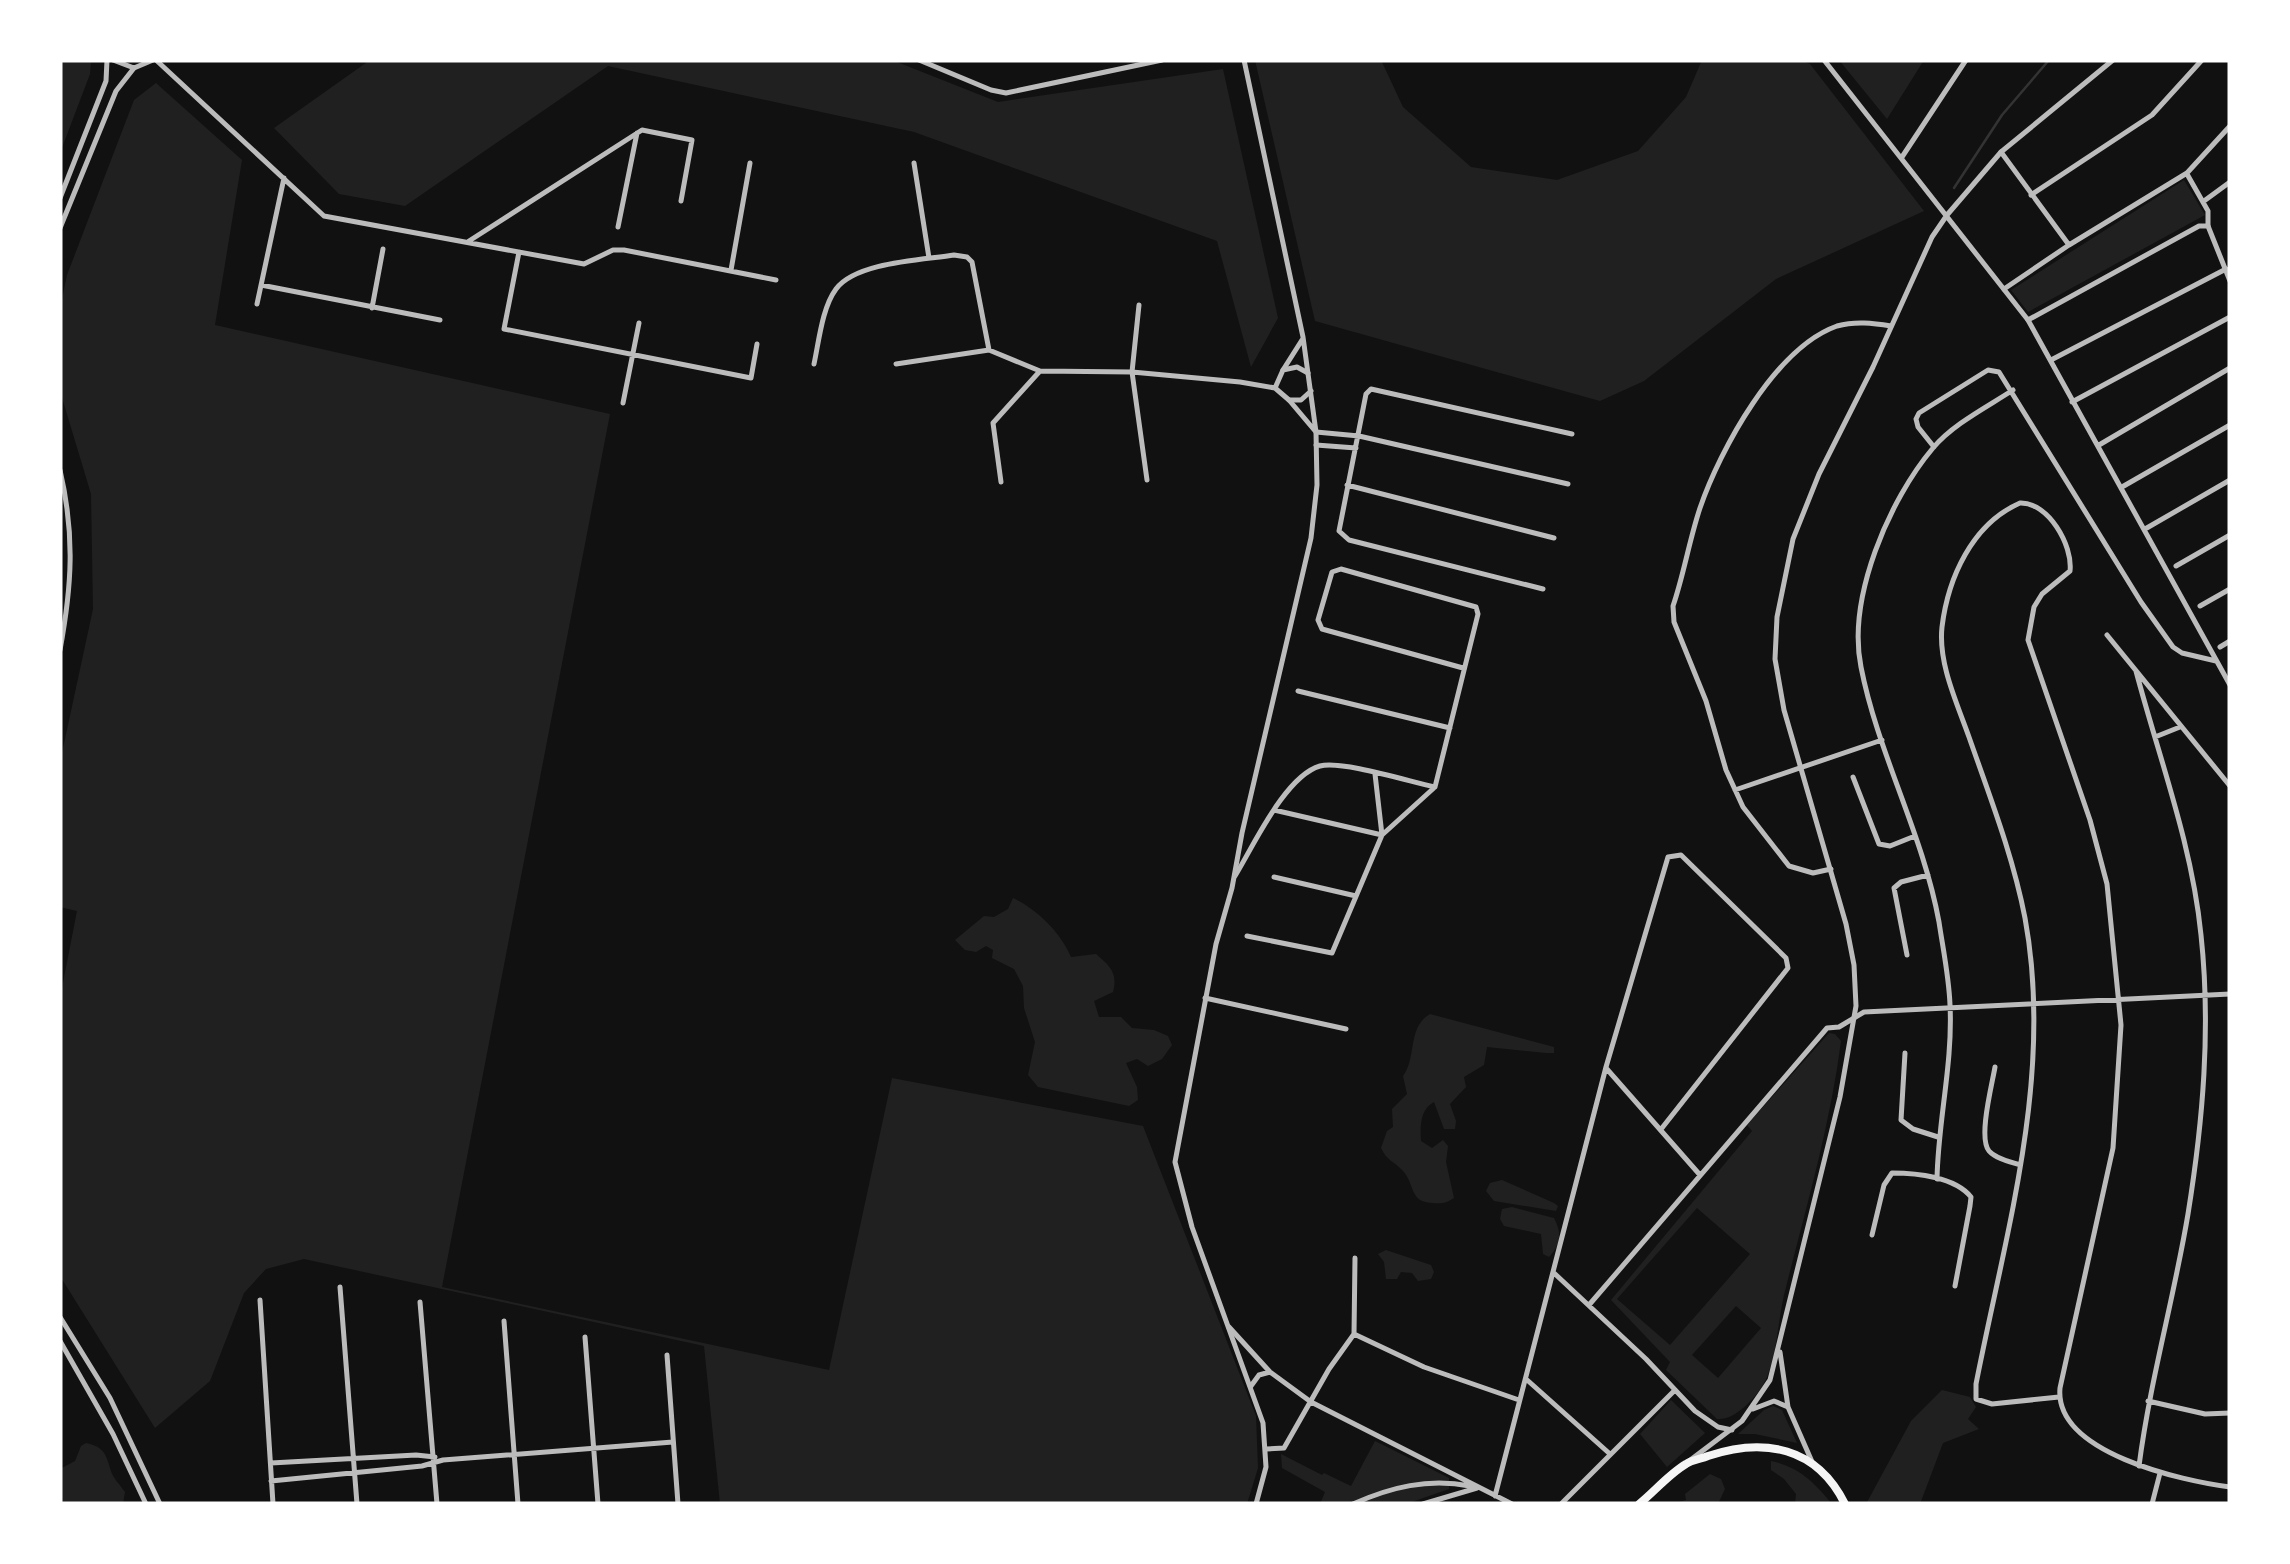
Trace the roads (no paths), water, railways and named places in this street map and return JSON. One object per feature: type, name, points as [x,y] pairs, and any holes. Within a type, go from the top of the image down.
[{"type":"main road","points":[[1639,1504],[1686,1464],[1752,1445],[1781,1448],[1813,1464],[1840,1492],[1845,1504]]},
{"type":"street","points":[[60,198],[106,81],[110,60],[134,68]]},
{"type":"street","points":[[60,228],[116,90],[134,68],[154,60],[324,216],[584,264],[614,250],[624,250],[776,280]]},
{"type":"street","points":[[919,60],[1006,93],[1162,60]]},
{"type":"street","points":[[1244,60],[1303,337],[1316,432],[1317,484],[1311,538],[1216,944],[1174,1162],[1192,1227],[1264,1424],[1266,1466],[1256,1504]]},
{"type":"street","points":[[1824,60],[2028,320],[2230,686]]},
{"type":"street","points":[[1902,157],[1966,60]]},
{"type":"street","points":[[1686,1464],[1732,1430],[1770,1380],[1840,1096],[1854,1015],[1854,965],[1832,869],[1783,704],[1776,659],[1784,574],[1805,504],[1932,237],[1947,214],[2001,152],[2113,60]]},
{"type":"street","points":[[2031,195],[2152,115],[2202,60]]},
{"type":"street","points":[[2004,289],[2186,174],[2230,126]]},
{"type":"street","points":[[466,243],[642,130],[692,140],[681,201]]},
{"type":"street","points":[[618,227],[637,133]]},
{"type":"street","points":[[2001,152],[2069,245]]},
{"type":"street","points":[[730,270],[750,163]]},
{"type":"street","points":[[914,163],[929,258]]},
{"type":"street","points":[[2186,174],[2209,214],[2208,226],[2230,281]]},
{"type":"street","points":[[256,304],[284,178]]},
{"type":"street","points":[[2203,202],[2230,182]]},
{"type":"street","points":[[2028,320],[2188,231],[2208,226]]},
{"type":"street","points":[[372,308],[383,249]]},
{"type":"street","points":[[519,252],[504,329],[750,378],[757,344]]},
{"type":"street","points":[[814,364],[823,322],[838,286],[868,270],[961,255],[972,262],[989,350]]},
{"type":"street","points":[[2050,360],[2226,269]]},
{"type":"street","points":[[261,284],[440,320]]},
{"type":"street","points":[[1138,305],[1132,372],[1147,480]]},
{"type":"street","points":[[2072,402],[2230,318]]},
{"type":"street","points":[[1832,869],[1813,873],[1789,866],[1734,790],[1672,614],[1699,512],[1725,447],[1774,378],[1815,338],[1839,326],[1864,322],[1891,326]]},
{"type":"street","points":[[624,403],[639,323]]},
{"type":"street","points":[[1275,388],[1303,337]]},
{"type":"street","points":[[896,364],[989,350],[1040,371],[1132,372],[1275,388],[1316,432],[1359,436],[1568,484]]},
{"type":"street","points":[[1283,370],[1297,367],[1309,374]]},
{"type":"street","points":[[2099,445],[2230,368]]},
{"type":"street","points":[[1934,447],[1918,427],[1919,414],[1988,370],[1999,372],[2174,647],[2182,653],[2216,661]]},
{"type":"street","points":[[1002,482],[993,422],[1040,371]]},
{"type":"street","points":[[1544,589],[1344,538],[1338,531],[1366,394],[1375,388],[1572,434]]},
{"type":"street","points":[[1289,400],[1301,400],[1310,390]]},
{"type":"street","points":[[1937,1179],[1950,1006],[1938,918],[1928,875],[1860,663],[1860,623],[1867,575],[1894,510],[1934,447],[2013,390]]},
{"type":"street","points":[[2122,487],[2230,425]]},
{"type":"street","points":[[1316,446],[1356,448]]},
{"type":"street","points":[[60,470],[72,546],[71,586],[60,650]]},
{"type":"street","points":[[2145,529],[2230,480]]},
{"type":"street","points":[[1347,485],[1554,538]]},
{"type":"street","points":[[2060,1397],[1992,1404],[1980,1402],[1976,1396],[2020,1165],[2030,1096],[2036,1002],[2025,919],[2009,852],[1956,702],[1941,630],[1959,565],[1988,525],[2020,503],[2036,506],[2050,518],[2070,556],[2071,569],[2034,606],[2028,640],[2090,820],[2107,884],[2120,999],[2120,1082],[2113,1148],[2060,1397],[2065,1411],[2104,1449],[2160,1473],[2230,1487]]},
{"type":"street","points":[[2176,566],[2230,535]]},
{"type":"street","points":[[1247,936],[1332,954],[1336,950],[1382,835],[1435,788],[1478,614],[1471,603],[1341,569],[1332,572],[1318,620],[1322,630],[1464,668]]},
{"type":"street","points":[[2200,606],[2230,589]]},
{"type":"street","points":[[2107,635],[2230,786]]},
{"type":"street","points":[[2220,646],[2230,641]]},
{"type":"street","points":[[2136,670],[2193,874],[2206,996],[2201,1124],[2139,1466]]},
{"type":"street","points":[[1298,690],[1450,728]]},
{"type":"street","points":[[2154,737],[2180,727]]},
{"type":"street","points":[[1734,790],[1882,740]]},
{"type":"street","points":[[1234,877],[1274,810],[1314,768],[1336,766],[1435,788]]},
{"type":"street","points":[[1375,774],[1382,835]]},
{"type":"street","points":[[1853,777],[1879,844],[1890,846],[1916,836]]},
{"type":"street","points":[[1274,810],[1382,835]]},
{"type":"street","points":[[1240,841],[1257,841]]},
{"type":"street","points":[[1495,1496],[1606,1067],[1668,857],[1681,855],[1786,958],[1788,968],[1662,1128]]},
{"type":"street","points":[[1907,955],[1894,888],[1901,882],[1928,875]]},
{"type":"street","points":[[1274,876],[1356,896]]},
{"type":"street","points":[[1589,1305],[1827,1028],[1840,1027],[1854,1015],[1950,1006],[2230,994]]},
{"type":"street","points":[[1206,998],[1346,1029]]},
{"type":"street","points":[[1905,1053],[1901,1120],[1912,1129],[1938,1137]]},
{"type":"street","points":[[1606,1067],[1700,1174]]},
{"type":"street","points":[[1995,1068],[1986,1146],[1994,1156],[2020,1165]]},
{"type":"street","points":[[1872,1235],[1888,1176],[1898,1172],[1962,1187],[1971,1197],[1955,1286]]},
{"type":"street","points":[[1266,1449],[1284,1448],[1354,1334],[1355,1258]]},
{"type":"street","points":[[1554,1273],[1708,1422],[1732,1430]]},
{"type":"street","points":[[340,1287],[358,1504]]},
{"type":"street","points":[[260,1300],[274,1504]]},
{"type":"street","points":[[420,1302],[437,1504]]},
{"type":"street","points":[[60,1317],[110,1398],[160,1504]]},
{"type":"street","points":[[504,1321],[518,1504]]},
{"type":"street","points":[[1228,1326],[1270,1372],[1311,1402],[1512,1504]]},
{"type":"street","points":[[1354,1334],[1424,1368],[1519,1400]]},
{"type":"street","points":[[585,1337],[598,1504]]},
{"type":"street","points":[[60,1341],[113,1434],[146,1504]]},
{"type":"street","points":[[1780,1349],[1788,1407],[1813,1464]]},
{"type":"street","points":[[667,1355],[678,1504]]},
{"type":"street","points":[[1251,1386],[1259,1375],[1270,1372]]},
{"type":"street","points":[[1525,1378],[1610,1454]]},
{"type":"street","points":[[1562,1504],[1674,1390]]},
{"type":"street","points":[[1750,1410],[1774,1401],[1788,1407]]},
{"type":"street","points":[[2148,1401],[2205,1414],[2230,1413]]},
{"type":"street","points":[[271,1481],[434,1460],[673,1442]]},
{"type":"street","points":[[270,1463],[416,1455],[434,1460]]},
{"type":"street","points":[[2152,1504],[2160,1473]]},
{"type":"street","points":[[1353,1504],[1389,1489],[1418,1483],[1447,1482],[1478,1488]]},
{"type":"street","points":[[1423,1504],[1478,1488]]},
{"type":"street","points":[[1455,1495],[1458,1504]]},
{"type":"waterway","points":[[1954,188],[2002,115],[2049,60]]}]
